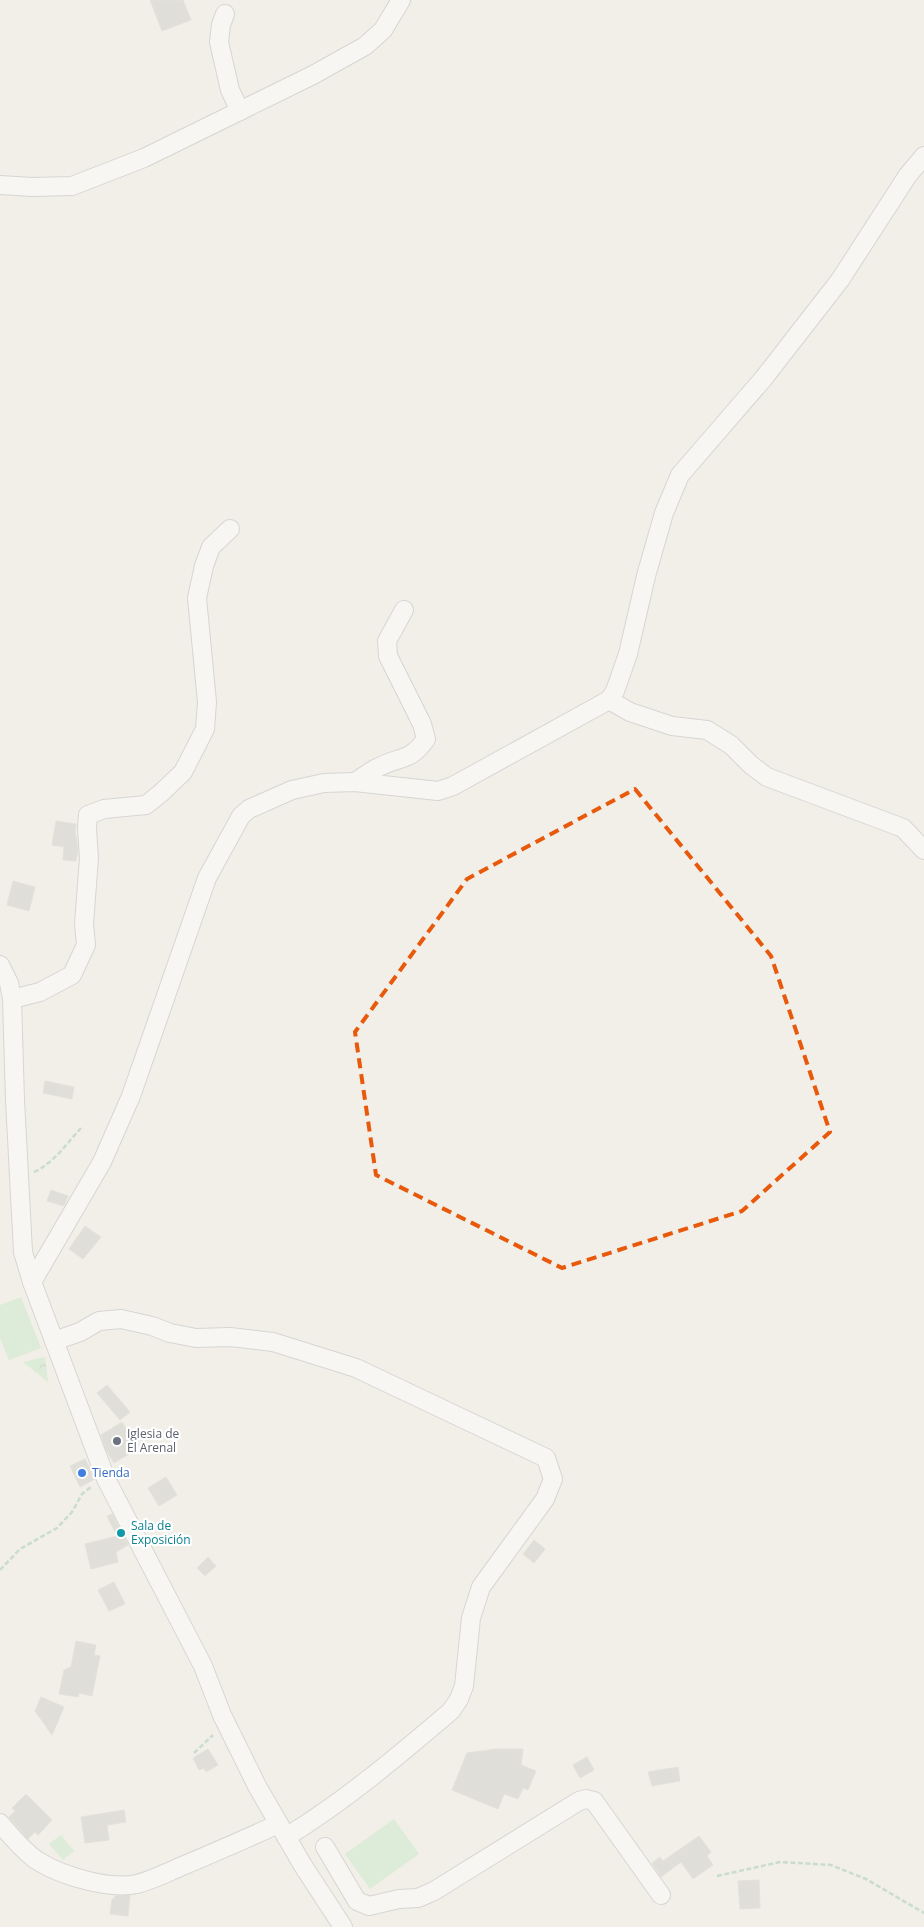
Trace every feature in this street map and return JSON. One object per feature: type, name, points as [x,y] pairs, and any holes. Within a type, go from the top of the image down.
[{"type":"street","points":[[0,185],[32,187],[72,186],[144,158],[313,75],[365,46],[383,30],[401,0]]},
{"type":"street","points":[[225,14],[221,25],[219,42],[230,90],[240,111]]},
{"type":"street","points":[[32,1282],[102,1162],[131,1096],[207,878],[241,816],[249,809],[292,790],[324,783],[355,782],[438,791],[453,786],[609,700],[615,691],[628,654],[661,522],[680,475],[763,379],[840,280],[908,175],[924,156]]},
{"type":"street","points":[[12,999],[40,992],[72,975],[86,945],[84,924],[89,858],[88,815],[104,808],[146,805],[162,793],[183,772],[205,729],[207,702],[198,598],[204,566],[211,547],[230,529]]},
{"type":"street","points":[[355,782],[380,766],[408,757],[420,748],[426,739],[422,724],[388,656],[387,640],[404,610]]},
{"type":"street","points":[[609,700],[630,712],[672,726],[707,730],[731,745],[751,765],[768,777],[903,828],[924,850]]},
{"type":"street","points":[[0,965],[9,984],[12,999],[23,1252],[32,1282],[106,1479],[202,1666],[222,1715],[257,1786],[282,1831],[343,1927]]},
{"type":"street","points":[[0,1823],[37,1861],[72,1876],[95,1883],[136,1884],[221,1851],[321,1816],[451,1711],[459,1699],[464,1686],[471,1618],[481,1587],[545,1499],[553,1479],[546,1458],[356,1368],[273,1342],[230,1337],[196,1338],[170,1333],[152,1326],[121,1319],[99,1321],[80,1332],[54,1340]]},
{"type":"street","points":[[325,1846],[357,1902],[369,1906],[399,1899],[418,1898],[434,1891],[579,1801],[586,1799],[594,1801],[661,1895]]},
{"type":"path","points":[[19,1179],[41,1169],[58,1154],[81,1128]]},
{"type":"path","points":[[0,1570],[20,1549],[57,1528],[72,1512],[82,1494],[106,1479]]},
{"type":"path","points":[[194,1753],[217,1730],[222,1715]]},
{"type":"path","points":[[717,1876],[780,1862],[831,1866],[866,1879],[924,1913]]},
{"type":"highlighted area","points":[[635,789],[771,956],[830,1132],[742,1211],[562,1268],[376,1175],[355,1032],[467,879]]},
{"type":"green space","points":[[21,1297],[41,1348],[9,1360],[0,1338],[0,1305]]},
{"type":"green space","points":[[45,1357],[48,1382],[23,1362]]},
{"type":"green space","points":[[394,1819],[419,1854],[370,1889],[345,1854]]},
{"type":"green space","points":[[61,1835],[74,1851],[63,1860],[49,1844]]},
{"type":"building","points":[[150,0],[183,0],[191,20],[162,31]]},
{"type":"building","points":[[56,821],[76,824],[75,831],[78,850],[76,861],[63,860],[64,847],[52,845]]},
{"type":"building","points":[[13,881],[35,887],[29,911],[7,905]]},
{"type":"building","points":[[45,1081],[74,1087],[72,1099],[43,1093]]},
{"type":"building","points":[[51,1190],[68,1196],[64,1206],[47,1201]]},
{"type":"building","points":[[85,1226],[101,1237],[83,1259],[69,1249]]},
{"type":"building","points":[[107,1385],[130,1412],[120,1420],[97,1393]]},
{"type":"building","name":"Iglesia de El Arenal","points":[[122,1422],[136,1446],[130,1450],[132,1452],[114,1463],[106,1450],[101,1435]]},
{"type":"building","name":"Tienda","points":[[85,1459],[95,1479],[80,1487],[70,1466]]},
{"type":"building","points":[[166,1477],[177,1495],[159,1506],[148,1488]]},
{"type":"building","name":"Sala de Exposición","points":[[112,1514],[128,1545],[116,1552],[118,1562],[91,1569],[85,1544],[117,1536],[107,1516]]},
{"type":"building","points":[[534,1540],[545,1549],[534,1563],[523,1554]]},
{"type":"building","points":[[208,1557],[216,1566],[205,1576],[197,1568]]},
{"type":"building","points":[[114,1582],[125,1604],[109,1611],[98,1590]]},
{"type":"building","points":[[76,1641],[96,1645],[94,1655],[100,1656],[92,1696],[79,1693],[78,1697],[59,1694],[64,1670],[71,1667]]},
{"type":"building","points":[[41,1697],[64,1707],[52,1735],[35,1711]]},
{"type":"building","points":[[208,1749],[218,1765],[206,1772],[204,1768],[199,1770],[193,1758]]},
{"type":"building","points":[[496,1749],[523,1749],[521,1765],[536,1771],[528,1790],[523,1788],[518,1799],[504,1794],[498,1809],[452,1790],[467,1753]]},
{"type":"building","points":[[587,1757],[594,1770],[580,1778],[573,1765]]},
{"type":"building","points":[[678,1767],[680,1781],[652,1786],[648,1772]]},
{"type":"building","points":[[26,1794],[52,1820],[38,1835],[35,1832],[28,1839],[9,1817],[15,1811],[12,1808]]},
{"type":"building","points":[[124,1810],[126,1822],[107,1825],[109,1840],[85,1843],[81,1817]]},
{"type":"building","points":[[699,1836],[711,1852],[707,1856],[713,1865],[693,1879],[681,1862],[661,1877],[652,1863],[660,1857],[663,1861]]},
{"type":"building","points":[[759,1880],[760,1908],[740,1909],[738,1881]]},
{"type":"building","points":[[130,1895],[128,1916],[110,1914],[112,1899],[115,1896]]},
{"type":"place","name":"Iglesia de El Arenal","points":[[117,1441]]},
{"type":"place","name":"Tienda","points":[[82,1473]]},
{"type":"place","name":"Sala de Exposición","points":[[121,1533]]}]
